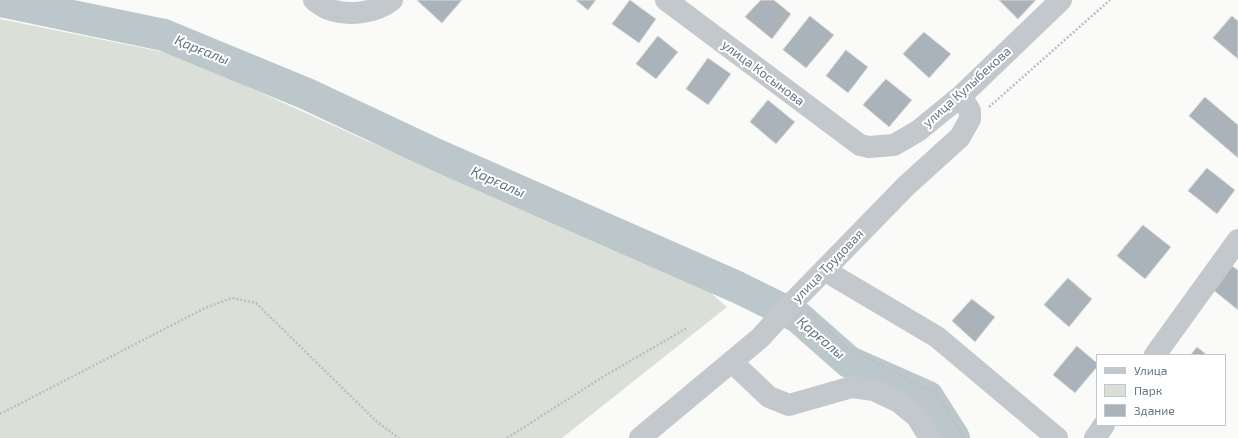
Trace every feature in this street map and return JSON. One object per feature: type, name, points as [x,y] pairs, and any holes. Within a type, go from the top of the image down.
[{"type":"street","points":[[314,0],[326,9],[346,14],[370,11],[392,0]]},
{"type":"street","name":"улица Косынова","points":[[666,0],[860,145]]},
{"type":"street","name":"улица Кулыбекова","points":[[860,145],[869,147],[894,145],[918,131],[961,96],[1061,0]]},
{"type":"street","points":[[961,96],[970,112],[968,126]]},
{"type":"street","name":"улица Трудовая","points":[[640,438],[760,338],[906,186],[960,138],[968,126]]},
{"type":"street","points":[[1156,354],[1238,240]]},
{"type":"street","points":[[824,270],[937,337],[1057,438]]},
{"type":"street","points":[[732,362],[769,397],[789,405],[852,387],[874,390],[899,402],[917,417],[930,438]]},
{"type":"street","points":[[1095,438],[1103,426]]},
{"type":"path","points":[[968,126],[1110,0]]},
{"type":"path","points":[[0,414],[205,308],[232,298],[256,303],[377,422],[399,438]]},
{"type":"path","points":[[795,300],[846,348],[937,394],[964,438]]},
{"type":"path","points":[[507,438],[601,378],[688,328]]},
{"type":"green space","points":[[0,19],[178,55],[363,139],[673,268],[705,288],[727,307],[562,438],[0,438]]},
{"type":"building","points":[[417,0],[462,0],[442,23]]},
{"type":"building","points":[[576,0],[596,0],[588,10]]},
{"type":"building","points":[[630,0],[656,19],[639,43],[612,24]]},
{"type":"building","points":[[761,0],[774,0],[791,14],[772,39],[745,17]]},
{"type":"building","points":[[999,0],[1036,0],[1018,19]]},
{"type":"building","points":[[810,16],[834,35],[806,68],[783,50]]},
{"type":"building","points":[[1232,16],[1238,21],[1238,59],[1213,38]]},
{"type":"building","points":[[924,32],[951,54],[929,78],[903,54]]},
{"type":"building","points":[[658,36],[678,52],[656,79],[636,64]]},
{"type":"building","points":[[846,50],[868,67],[848,93],[826,76]]},
{"type":"building","points":[[708,58],[731,74],[708,105],[686,89]]},
{"type":"building","points":[[886,79],[912,100],[889,127],[863,105]]},
{"type":"building","points":[[1205,97],[1238,125],[1238,158],[1189,116]]},
{"type":"building","points":[[768,100],[795,122],[776,144],[750,122]]},
{"type":"building","points":[[1207,168],[1235,190],[1217,214],[1188,191]]},
{"type":"building","points":[[1143,225],[1171,247],[1145,279],[1117,256]]},
{"type":"building","points":[[1232,266],[1238,270],[1238,310],[1212,289]]},
{"type":"building","points":[[1068,278],[1092,299],[1069,327],[1044,305]]},
{"type":"building","points":[[972,299],[995,317],[975,342],[952,321]]},
{"type":"building","points":[[1077,346],[1096,362],[1096,368],[1075,393],[1053,375]]},
{"type":"building","points":[[1197,347],[1206,354],[1192,354]]},
{"type":"waterway","name":"Қарғалы","points":[[0,1],[164,35],[307,94],[437,155],[737,287],[798,317],[849,362],[928,397],[954,438]]}]
